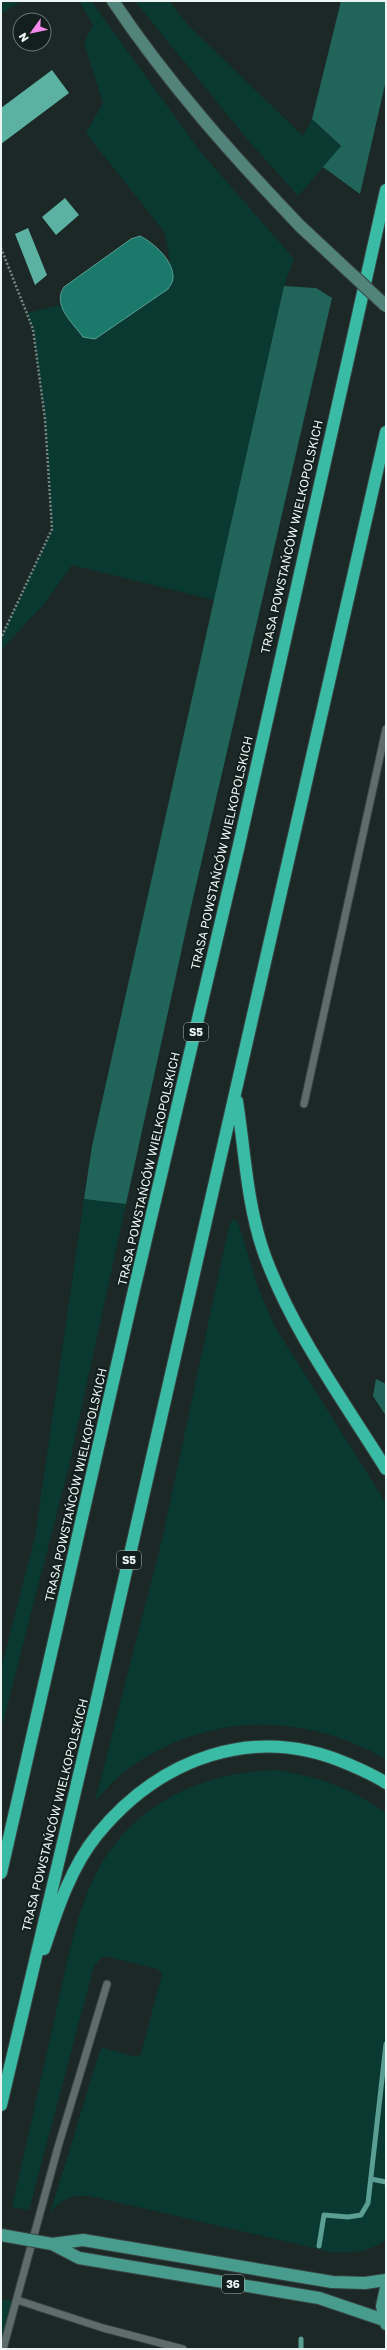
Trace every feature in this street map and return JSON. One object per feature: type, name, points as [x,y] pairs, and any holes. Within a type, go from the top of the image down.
[{"type":"highway","name":"TRASA POWSTAŃCÓW WIELKOPOLSKICH","points":[[1,1873],[239,845],[258,754],[386,190]]},
{"type":"highway","name":"TRASA POWSTAŃCÓW WIELKOPOLSKICH","points":[[1,2104],[18,2026],[96,1703],[236,1093],[306,776],[386,432]]},
{"type":"highway","points":[[236,1093],[254,1214],[265,1255],[288,1307],[319,1362],[386,1469]]},
{"type":"highway","points":[[18,2026],[69,1881],[96,1836],[138,1792],[169,1772],[200,1758],[230,1750],[268,1747],[302,1749],[334,1758],[376,1776],[386,1783]]},
{"type":"main road","name":"36","points":[[1,2235],[52,2244],[83,2240],[332,2282],[365,2283],[386,2280]]},
{"type":"main road","name":"36","points":[[52,2244],[79,2258],[319,2298],[385,2322]]},
{"type":"main road","name":"36","points":[[385,2322],[382,2306],[386,2288]]},
{"type":"street","points":[[113,1],[192,108],[221,143],[300,226],[386,306]]},
{"type":"lane","points":[[304,1104],[386,729]]},
{"type":"lane","points":[[3,2349],[58,2147],[107,1984]]},
{"type":"lane","points":[[17,2300],[103,2328],[183,2349]]},
{"type":"path","points":[[1,248],[33,329],[45,419],[52,529],[1,638]]},
{"type":"shaded area","points":[[1,1],[21,1],[1,14]]},
{"type":"shaded area","points":[[79,1],[91,1],[200,151],[294,259],[284,286],[214,600],[72,565],[44,604],[1,650],[1,637],[52,529],[45,419],[33,329],[27,313],[60,305],[83,337],[173,279],[165,233],[86,133],[103,103],[84,43],[93,25]]},
{"type":"shaded area","points":[[135,1],[169,1],[189,26],[303,136],[312,119],[341,147],[298,196],[247,139]]},
{"type":"shaded area","points":[[341,1],[386,1],[386,80],[360,194],[323,167],[341,146],[312,119]]},
{"type":"shaded area","points":[[140,236],[157,248],[167,259],[172,272],[173,279],[171,284],[168,289],[95,339],[83,337],[62,307],[60,300],[64,287],[131,239]]},
{"type":"shaded area","points":[[284,286],[316,288],[332,298],[191,907],[126,1204],[84,1199],[92,1146]]},
{"type":"shaded area","points":[[84,1199],[126,1204],[68,1470],[1,1730],[1,1669],[35,1537]]},
{"type":"shaded area","points":[[233,1219],[238,1222],[258,1288],[275,1327],[386,1503],[386,1759],[355,1744],[323,1733],[291,1727],[259,1725],[228,1727],[196,1735],[165,1747],[129,1768],[119,1776],[95,1801],[162,1540],[229,1226]]},
{"type":"shaded area","points":[[376,1379],[386,1384],[386,1416],[373,1396]]},
{"type":"shaded area","points":[[276,1770],[307,1776],[334,1784],[359,1796],[386,1813],[386,2239],[380,2244],[367,2250],[332,2252],[90,2196],[77,2196],[66,2199],[57,2206],[49,2217],[100,2050],[103,2048],[136,2057],[141,2054],[162,1974],[158,1969],[109,1957],[102,1957],[94,1966],[29,2210],[12,2207],[74,1934],[91,1884],[105,1858],[123,1835],[143,1815],[166,1800],[191,1787],[218,1778],[246,1772]]},
{"type":"shaded area","points":[[1,2300],[17,2300],[1,2349]]},
{"type":"building","points":[[52,70],[69,93],[1,144],[1,108]]},
{"type":"building","points":[[65,198],[79,215],[56,235],[42,217]]},
{"type":"building","points":[[28,228],[47,275],[35,285],[15,234]]},
{"type":"waterway","points":[[319,2246],[324,2215],[348,2217],[361,2215],[368,2203],[386,2044]]},
{"type":"waterway","points":[[371,2179],[386,2182]]},
{"type":"waterway","points":[[301,2339],[301,2349]]}]
